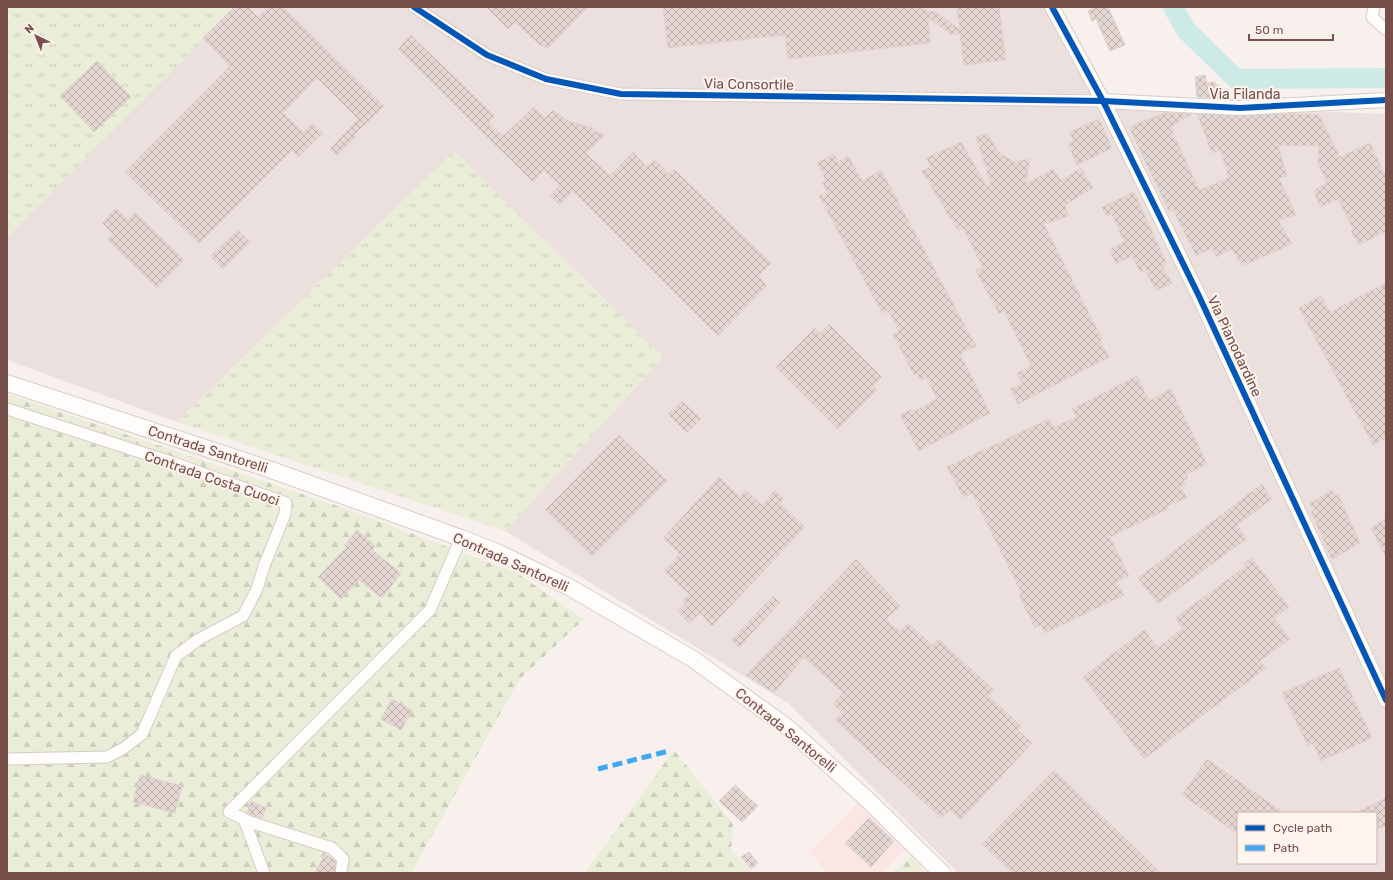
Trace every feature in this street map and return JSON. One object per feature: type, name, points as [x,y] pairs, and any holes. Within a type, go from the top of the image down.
[{"type":"main road","name":"Contrada Santorelli","points":[[7,383],[263,467],[461,538],[499,553],[569,587],[693,659],[788,728],[911,840],[942,873]]},
{"type":"street","name":"Via Consortile","points":[[414,7],[487,55],[546,79],[621,94],[1103,101]]},
{"type":"street","name":"Via Pianodardine","points":[[1052,7],[1103,101],[1198,294],[1386,700]]},
{"type":"street","points":[[1374,7],[1372,17],[1386,30]]},
{"type":"street","name":"Via Filanda","points":[[1103,101],[1240,108],[1386,100]]},
{"type":"street","name":"Contrada Costa Cuoci","points":[[7,409],[168,461],[286,503],[285,514],[264,566],[257,590],[243,616],[199,639],[176,656],[142,734],[124,748],[107,757],[7,759]]},
{"type":"street","points":[[341,873],[344,860],[332,848],[244,819],[230,812],[430,610],[461,538]]},
{"type":"street","points":[[244,819],[264,873]]},
{"type":"shaded area","points":[[7,7],[1051,7],[1112,104],[1386,114],[1386,873],[958,873],[788,703],[505,531],[663,357],[454,151],[177,422],[7,360]]},
{"type":"shaded area","points":[[858,803],[905,850],[882,873],[828,873],[809,852]]},
{"type":"green space","points":[[7,7],[236,7],[7,237]]},
{"type":"green space","points":[[454,151],[663,357],[505,531],[177,422]]},
{"type":"green space","points":[[7,394],[346,509],[517,573],[584,619],[519,680],[411,873],[7,873]]},
{"type":"green space","points":[[674,750],[733,824],[731,850],[753,873],[585,873]]},
{"type":"green space","points":[[912,857],[926,873],[893,873]]},
{"type":"building","points":[[234,7],[248,7],[258,17],[267,7],[283,7],[384,106],[354,135],[356,137],[337,156],[330,149],[358,119],[317,78],[283,113],[303,132],[312,123],[323,133],[298,157],[292,150],[199,244],[125,172],[230,66],[203,38]]},
{"type":"building","points":[[486,7],[588,7],[548,48],[541,46],[515,22],[508,29]]},
{"type":"building","points":[[663,7],[926,7],[927,12],[935,11],[960,30],[957,7],[999,7],[1006,60],[964,65],[960,34],[950,34],[928,17],[930,43],[788,59],[785,35],[668,48]]},
{"type":"building","points":[[1097,7],[1108,7],[1125,45],[1110,51],[1096,19],[1092,21],[1088,11]]},
{"type":"building","points":[[411,35],[495,116],[488,123],[503,136],[534,107],[545,118],[553,110],[568,121],[593,128],[591,130],[605,135],[586,153],[610,176],[633,152],[647,167],[655,160],[669,174],[674,169],[771,263],[758,276],[767,286],[718,336],[573,191],[560,205],[549,196],[560,185],[544,170],[533,182],[398,49]]},
{"type":"building","points":[[97,61],[131,97],[94,132],[60,96]]},
{"type":"building","points":[[1205,75],[1207,83],[1215,82],[1216,85],[1219,85],[1221,91],[1228,89],[1230,99],[1197,97],[1195,77]]},
{"type":"building","points":[[1165,113],[1192,114],[1173,125],[1174,130],[1172,131],[1199,190],[1229,178],[1220,150],[1212,153],[1197,114],[1240,116],[1286,114],[1319,115],[1340,157],[1370,143],[1386,177],[1386,231],[1359,245],[1351,231],[1353,229],[1338,199],[1320,207],[1314,191],[1327,182],[1318,164],[1319,146],[1278,145],[1287,176],[1279,178],[1296,215],[1278,220],[1292,244],[1242,266],[1232,249],[1216,257],[1212,248],[1196,256],[1173,210],[1169,211],[1129,127]]},
{"type":"building","points":[[1099,119],[1112,148],[1077,165],[1068,144],[1074,142],[1069,132]]},
{"type":"building","points":[[988,134],[998,152],[1014,162],[1030,158],[1026,184],[1053,169],[1061,180],[1081,168],[1093,188],[1065,205],[1068,216],[1044,224],[1102,339],[1100,341],[1109,357],[1018,404],[1010,389],[1022,383],[1017,373],[1031,366],[1004,311],[999,314],[976,271],[983,268],[963,228],[958,231],[922,171],[931,167],[926,158],[961,142],[987,187],[991,185],[976,137]]},
{"type":"building","points":[[834,154],[838,162],[848,156],[862,181],[881,170],[976,346],[960,354],[990,413],[919,451],[900,415],[912,409],[913,412],[937,399],[926,377],[921,380],[917,373],[914,375],[893,335],[899,331],[888,310],[882,313],[819,196],[827,192],[822,182],[826,180],[817,163]]},
{"type":"building","points":[[1134,192],[1167,264],[1163,267],[1172,283],[1156,291],[1145,270],[1140,272],[1132,256],[1116,264],[1109,250],[1124,242],[1112,214],[1106,216],[1102,207]]},
{"type":"building","points":[[116,208],[128,220],[135,212],[184,260],[157,288],[107,239],[113,234],[102,223]]},
{"type":"building","points":[[238,230],[250,242],[223,269],[210,256]]},
{"type":"building","points":[[1386,283],[1386,438],[1373,445],[1299,308],[1321,296],[1330,312]]},
{"type":"building","points":[[829,324],[882,377],[873,386],[877,390],[838,429],[776,367],[815,328],[820,333]]},
{"type":"building","points":[[1137,376],[1149,401],[1171,389],[1207,464],[1186,474],[1188,478],[1184,480],[1186,485],[1181,487],[1187,498],[1167,506],[1168,509],[1110,537],[1129,576],[1117,581],[1124,595],[1045,633],[1041,625],[1035,628],[1019,595],[1022,594],[972,493],[963,497],[947,467],[1049,419],[1054,427],[1077,417],[1072,409]]},
{"type":"building","points":[[682,401],[701,419],[687,433],[668,414]]},
{"type":"building","points":[[619,435],[667,481],[592,557],[545,510]]},
{"type":"building","points":[[719,477],[740,497],[745,490],[762,505],[775,490],[783,498],[780,503],[805,527],[712,626],[700,613],[689,623],[677,611],[685,604],[683,601],[689,594],[664,571],[680,554],[663,538]]},
{"type":"building","points":[[1262,484],[1272,499],[1237,525],[1246,539],[1158,604],[1138,578]]},
{"type":"building","points":[[1331,490],[1335,496],[1338,494],[1360,543],[1332,559],[1311,512],[1314,510],[1310,504]]},
{"type":"building","points":[[1386,519],[1386,557],[1371,528]]},
{"type":"building","points":[[357,530],[375,546],[372,550],[401,573],[382,598],[359,580],[341,599],[318,577],[346,548],[344,546]]},
{"type":"building","points":[[1252,558],[1289,607],[1274,618],[1290,639],[1260,661],[1266,668],[1144,759],[1083,677],[1144,630],[1158,648],[1183,628],[1175,618],[1246,566],[1244,563]]},
{"type":"building","points":[[856,559],[900,606],[885,620],[900,631],[908,623],[932,645],[938,639],[994,690],[989,696],[1021,726],[1018,730],[1032,743],[961,820],[950,810],[941,818],[835,720],[842,712],[833,704],[843,693],[804,657],[774,693],[746,675]]},
{"type":"building","points":[[773,596],[780,603],[739,647],[731,640]]},
{"type":"building","points":[[1339,668],[1372,738],[1321,761],[1313,743],[1308,746],[1282,693]]},
{"type":"building","points":[[392,699],[412,710],[401,730],[381,719]]},
{"type":"building","points":[[1207,759],[1283,812],[1237,812],[1237,833],[1182,795]]},
{"type":"building","points":[[1054,770],[1161,873],[1012,873],[982,844]]},
{"type":"building","points":[[140,775],[182,786],[175,813],[133,802]]},
{"type":"building","points":[[735,785],[758,806],[742,822],[719,801]]},
{"type":"building","points":[[1386,798],[1386,825],[1377,830],[1377,812],[1357,812]]},
{"type":"building","points":[[251,801],[266,808],[262,818],[247,813]]},
{"type":"building","points":[[869,818],[894,841],[871,867],[845,843]]},
{"type":"building","points":[[749,852],[758,863],[751,869],[741,857]]},
{"type":"building","points":[[325,854],[336,861],[334,873],[315,873]]},
{"type":"waterway","points":[[1173,7],[1186,30],[1236,79],[1386,79]]},
{"type":"railway","points":[[344,7],[669,330],[925,580],[1046,703],[1125,778],[1211,846],[1237,863]]},
{"type":"railway","points":[[1239,864],[1253,873]]},
{"type":"marked path","points":[[598,769],[669,751]]},
{"type":"cycle path","points":[[414,7],[487,55],[546,79],[621,94],[1103,101],[1240,108],[1386,100]]},
{"type":"cycle path","points":[[1052,7],[1103,101],[1198,294],[1386,700]]}]
